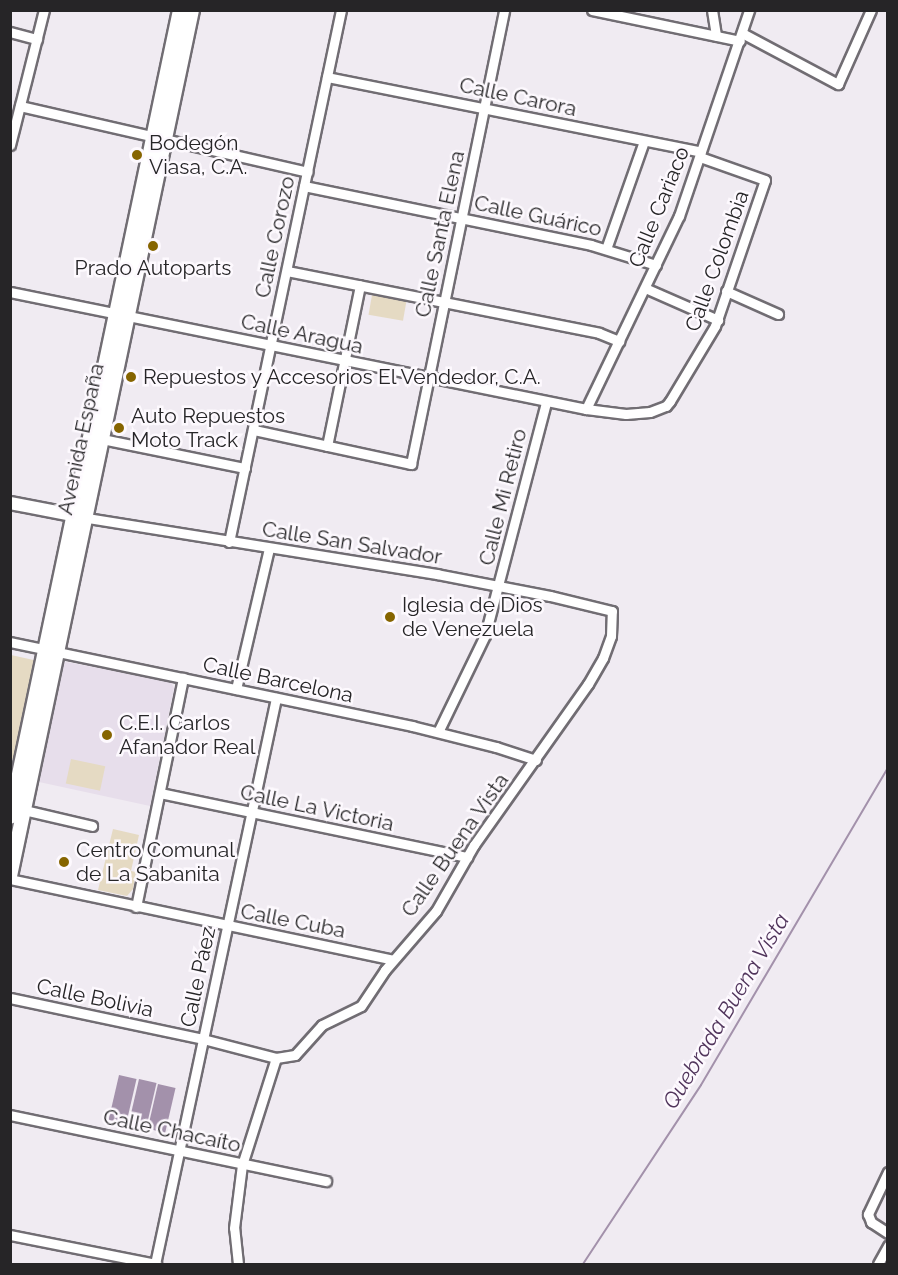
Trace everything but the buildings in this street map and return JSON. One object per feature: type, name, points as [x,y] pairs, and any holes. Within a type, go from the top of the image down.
[{"type":"main road","name":"Avenida España","points":[[159,139],[180,10]]},
{"type":"main road","name":"Avenida España","points":[[10,877],[52,651],[122,315],[159,139],[192,10]]},
{"type":"main road","name":"Avenida España","points":[[80,517],[102,439],[122,315]]},
{"type":"main road","name":"Avenida España","points":[[10,816],[52,651]]},
{"type":"street","points":[[10,145],[44,10]]},
{"type":"street","name":"Calle Corozo","points":[[230,542],[341,10]]},
{"type":"street","name":"Calle Santa Elena","points":[[327,446],[411,464],[504,10]]},
{"type":"street","points":[[592,10],[716,36],[741,37],[838,84],[871,10]]},
{"type":"street","points":[[711,10],[716,36]]},
{"type":"street","name":"Calle Cariaco","points":[[586,410],[679,216],[749,10]]},
{"type":"street","points":[[10,32],[37,39]]},
{"type":"street","name":"Calle Carora","points":[[327,77],[701,154],[765,180]]},
{"type":"street","points":[[20,106],[308,172]]},
{"type":"street","points":[[606,249],[644,141]]},
{"type":"street","name":"Calle Colombia","points":[[586,410],[626,414],[650,412],[666,406],[700,355],[718,321],[726,291],[765,180]]},
{"type":"street","name":"Calle Guárico","points":[[304,186],[606,249],[656,266]]},
{"type":"street","points":[[287,271],[599,333],[619,341]]},
{"type":"street","points":[[254,430],[327,446],[360,285]]},
{"type":"street","points":[[645,288],[718,321]]},
{"type":"street","points":[[726,291],[778,314]]},
{"type":"street","name":"Calle Aragua","points":[[10,292],[586,410]]},
{"type":"street","name":"Calle Mi Retiro","points":[[438,732],[480,649],[499,586],[546,402]]},
{"type":"street","points":[[102,439],[245,468]]},
{"type":"street","points":[[10,503],[80,517]]},
{"type":"street","name":"Calle San Salvador","points":[[80,517],[499,586],[612,611]]},
{"type":"street","points":[[236,689],[269,548]]},
{"type":"street","name":"Calle Buena Vista","points":[[276,1058],[295,1055],[322,1025],[357,1009],[393,960],[442,902],[467,857],[536,760],[603,658],[611,636],[612,611]]},
{"type":"street","name":"Calle Barcelona","points":[[10,642],[438,732],[536,760]]},
{"type":"street","points":[[136,907],[183,678]]},
{"type":"street","name":"Calle Páez","points":[[156,1264],[276,698]]},
{"type":"street","name":"Calle La Victoria","points":[[160,793],[467,857]]},
{"type":"street","points":[[24,810],[92,826]]},
{"type":"street","name":"Calle Cuba","points":[[10,877],[227,927],[393,960]]},
{"type":"street","name":"Calle Bolivia","points":[[10,998],[203,1039],[276,1058]]},
{"type":"street","points":[[238,1264],[234,1228],[242,1165],[276,1058]]},
{"type":"street","name":"Calle Chacaíto","points":[[10,1116],[326,1181]]},
{"type":"street","points":[[888,1172],[868,1215],[871,1222],[888,1233]]},
{"type":"street","points":[[10,1235],[156,1264]]},
{"type":"street","points":[[879,1264],[888,1246]]},
{"type":"shaded area","points":[[372,295],[406,301],[403,321],[369,315]]},
{"type":"shaded area","points":[[11,655],[38,661],[17,756],[11,760]]},
{"type":"shaded area","name":"C.E.I. Carlos Afanador Real","points":[[66,662],[171,682],[174,688],[150,806],[39,782],[62,664]]},
{"type":"shaded area","points":[[71,759],[105,766],[100,791],[66,783]]},
{"type":"shaded area","points":[[113,829],[139,835],[131,871],[136,872],[133,889],[127,896],[98,890]]},
{"type":"shaded area","points":[[119,1075],[137,1079],[126,1124],[109,1120]]},
{"type":"shaded area","points":[[139,1079],[157,1083],[146,1129],[128,1125]]},
{"type":"shaded area","points":[[158,1084],[176,1088],[165,1133],[148,1129]]},
{"type":"waterway","name":"Quebrada Buena Vista","points":[[583,1264],[701,1085],[888,768]]},
{"type":"place","name":"Bodegón Viasa, C.A.","points":[[137,155]]},
{"type":"place","name":"Prado Autoparts","points":[[153,246]]},
{"type":"place","name":"Repuestos y Accesorios El Vendedor, C.A.","points":[[131,377]]},
{"type":"place","name":"Auto Repuestos Moto Track","points":[[119,428]]},
{"type":"place","name":"Iglesia de Dios de Venezuela","points":[[390,617]]},
{"type":"place","name":"C.E.I. Carlos Afanador Real","points":[[107,735]]},
{"type":"place","name":"Centro Comunal de La Sabanita","points":[[64,862]]}]
